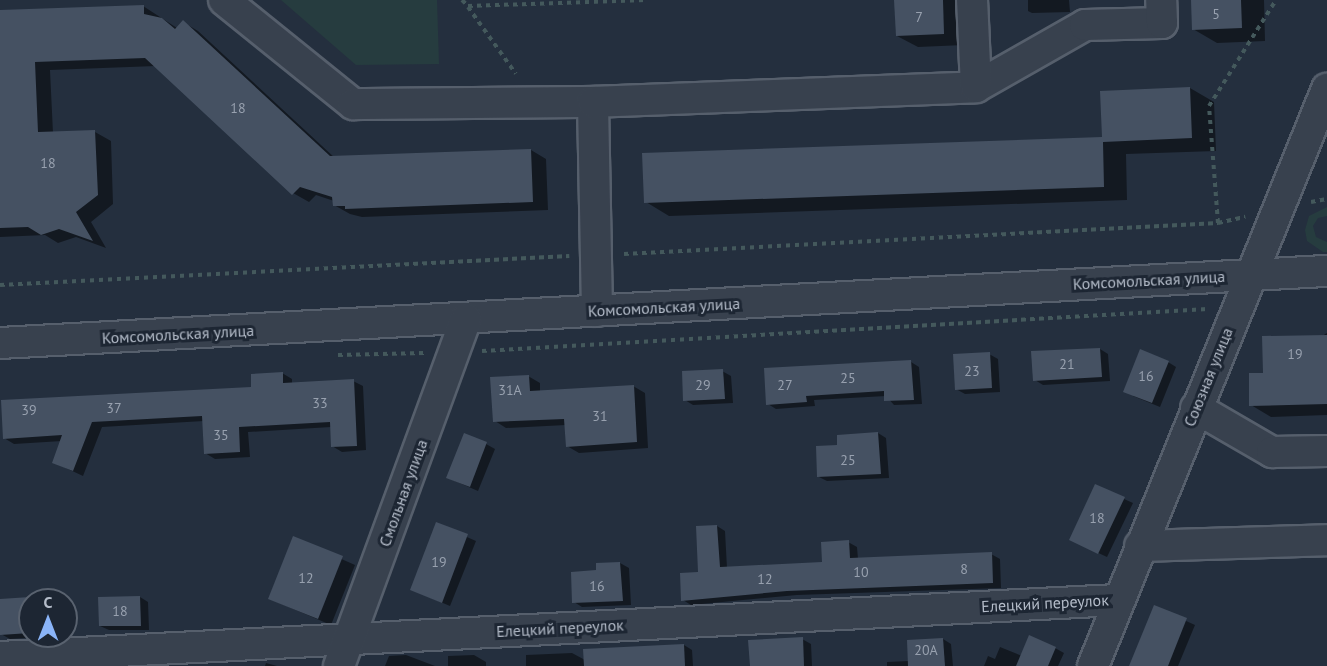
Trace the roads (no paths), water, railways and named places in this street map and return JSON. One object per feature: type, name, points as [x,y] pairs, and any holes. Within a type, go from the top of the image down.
[{"type":"street","points":[[224,0],[353,104],[593,102],[976,87],[1085,25],[1162,23],[1161,0]]},
{"type":"street","points":[[972,0],[976,87]]},
{"type":"street","name":"Союзная улица","points":[[1092,666],[1249,274],[1327,89]]},
{"type":"street","points":[[593,102],[597,311]]},
{"type":"street","name":"Комсомольская улица","points":[[0,343],[1327,271]]},
{"type":"street","name":"Смольная улица","points":[[344,653],[466,319]]},
{"type":"street","points":[[1196,408],[1272,452],[1327,451]]},
{"type":"street","points":[[1140,546],[1327,540]]},
{"type":"street","name":"Елецкий переулок","points":[[0,657],[344,653],[1119,600]]}]
